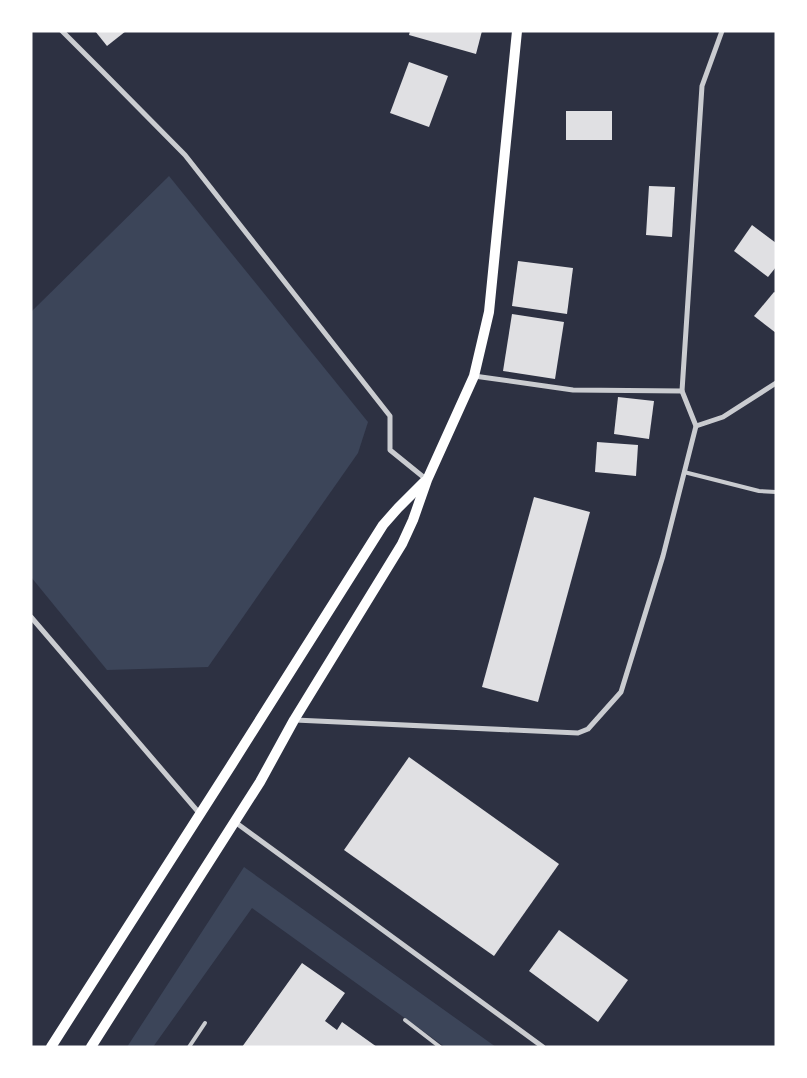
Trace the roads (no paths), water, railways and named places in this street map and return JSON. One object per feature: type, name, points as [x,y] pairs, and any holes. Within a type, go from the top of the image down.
[{"type":"main road","points":[[91,1047],[260,782],[294,720],[402,544],[413,520],[427,480],[474,376],[489,312],[517,31]]},
{"type":"main road","points":[[51,1047],[383,525],[427,480]]},
{"type":"street","points":[[62,31],[185,155],[390,416],[390,450],[427,480]]},
{"type":"street","points":[[294,720],[578,733],[588,729],[621,692],[663,556],[696,426],[682,391],[702,86],[722,31]]},
{"type":"street","points":[[474,376],[572,390],[682,391]]},
{"type":"street","points":[[696,426],[723,417],[776,383]]},
{"type":"street","points":[[31,617],[200,814]]},
{"type":"street","points":[[235,822],[543,1047]]},
{"type":"lane","points":[[684,472],[759,491],[776,492]]},
{"type":"lane","points":[[405,1020],[440,1047]]},
{"type":"lane","points":[[189,1047],[205,1023]]}]
